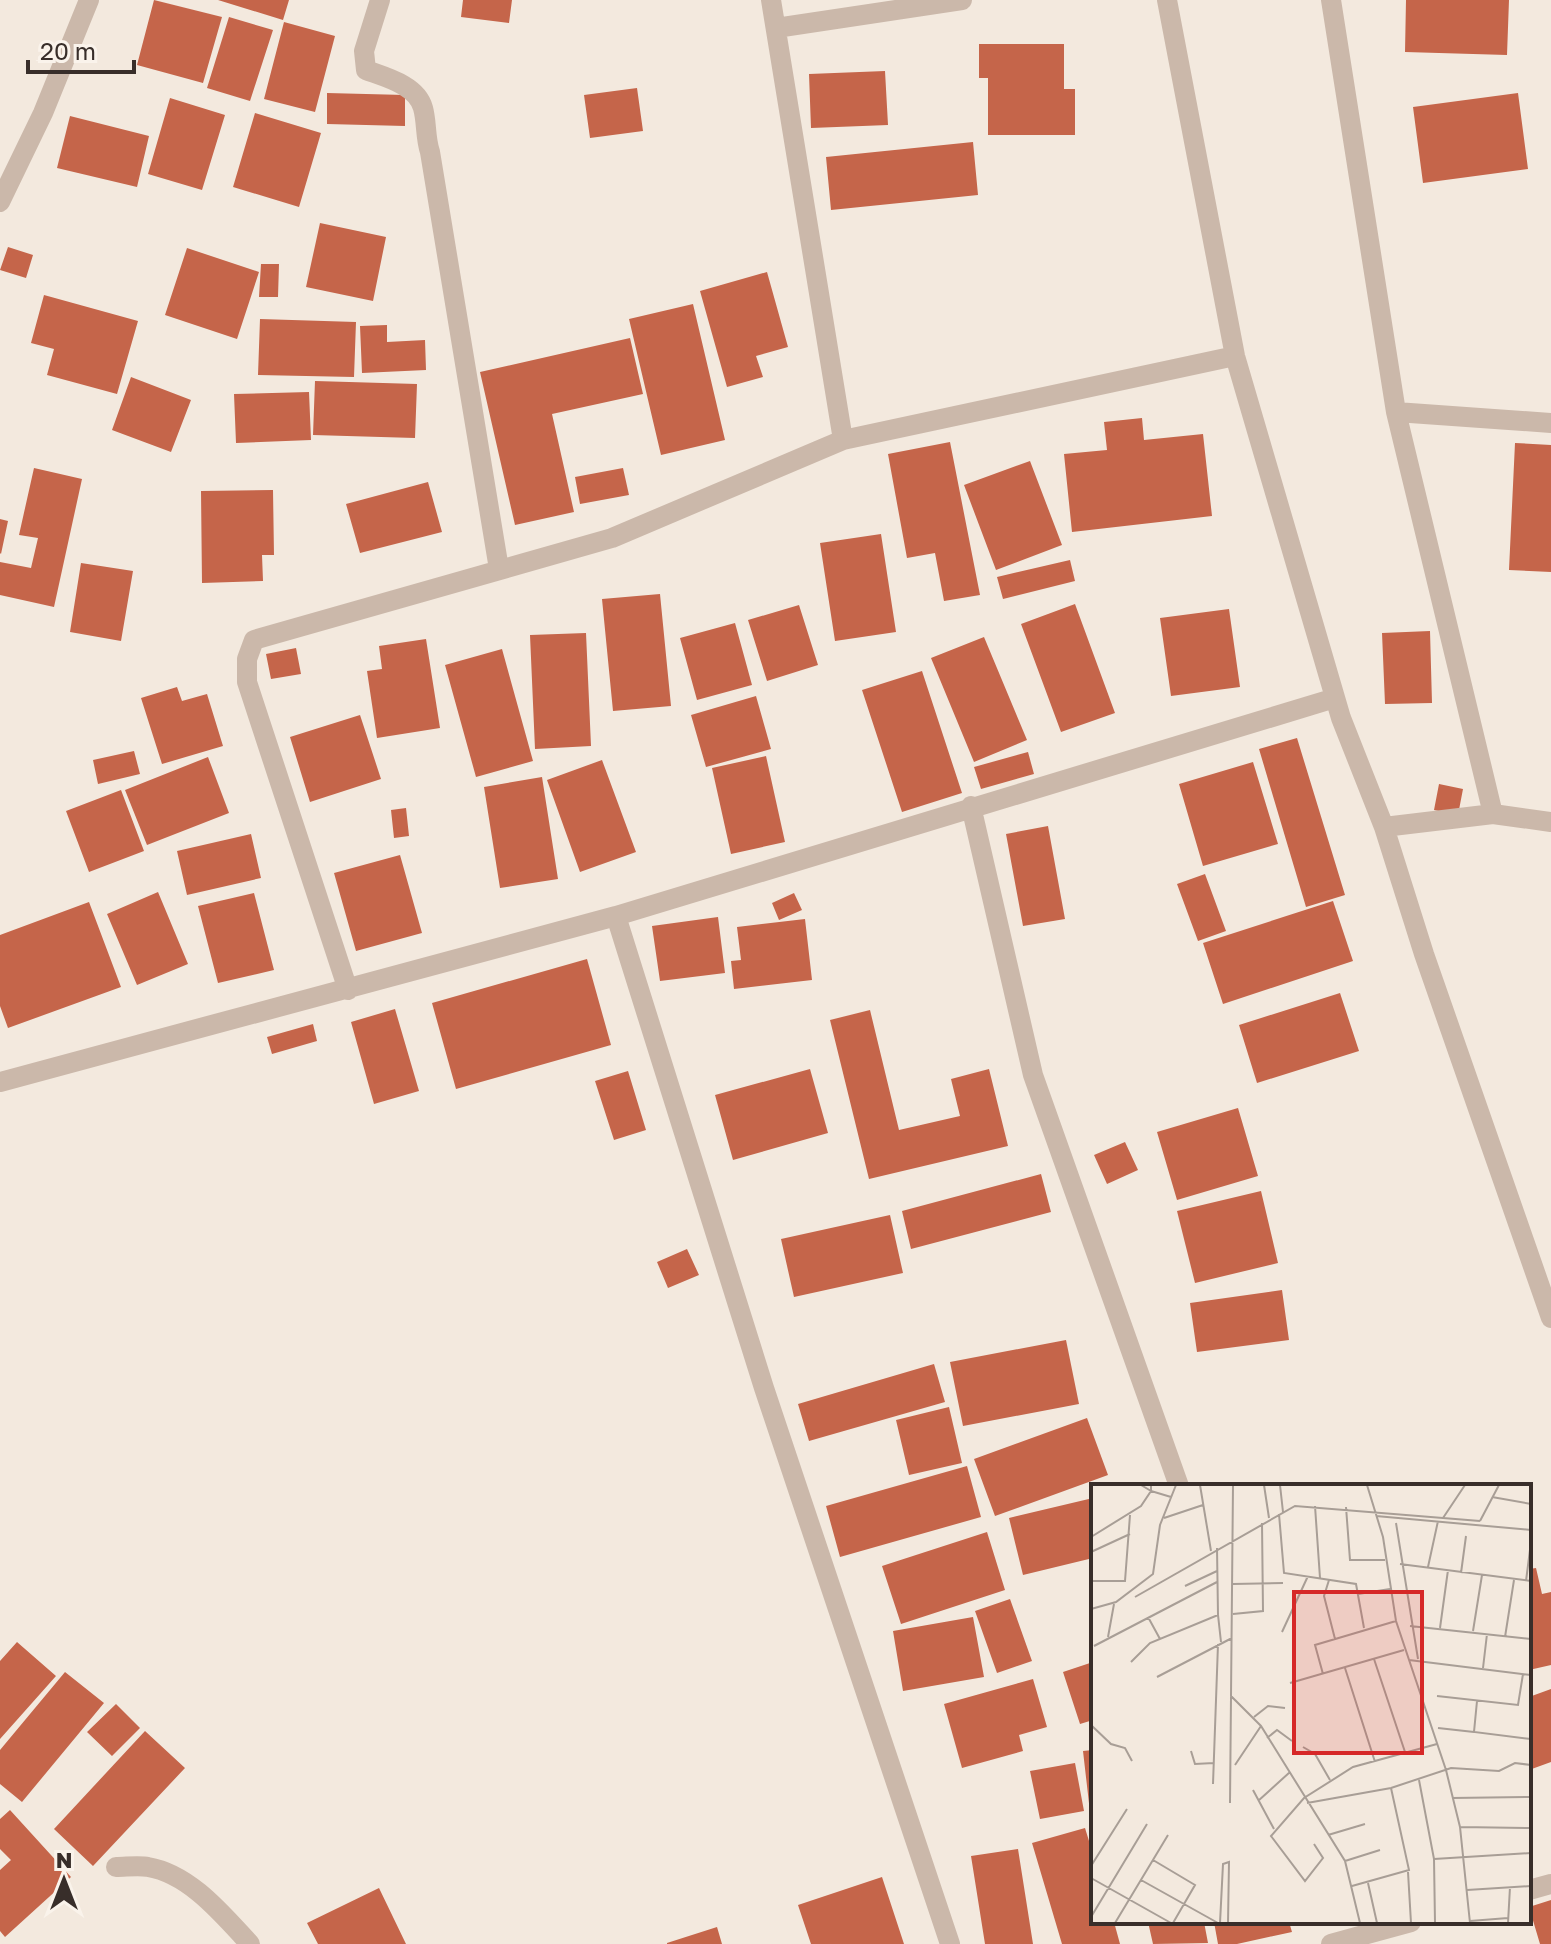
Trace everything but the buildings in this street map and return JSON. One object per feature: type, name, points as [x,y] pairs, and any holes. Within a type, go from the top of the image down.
[{"type":"street","points":[[0,202],[43,113],[89,0]]},
{"type":"street","points":[[380,0],[364,51],[366,70],[406,86],[423,106],[423,132],[430,152],[499,569]]},
{"type":"street","points":[[771,0],[843,440]]},
{"type":"street","points":[[776,28],[962,0]]},
{"type":"street","points":[[1167,0],[1235,356],[1335,698],[1384,827],[1424,954],[1551,1318]]},
{"type":"street","points":[[1331,0],[1396,412],[1493,814]]},
{"type":"street","points":[[348,990],[247,682],[247,659],[254,640],[612,538],[843,440],[1235,356]]},
{"type":"street","points":[[1396,412],[1551,423]]},
{"type":"street","points":[[0,1082],[616,916],[1335,698]]},
{"type":"street","points":[[971,806],[1033,1075],[1178,1484]]},
{"type":"street","points":[[1384,827],[1493,814],[1551,822]]},
{"type":"street","points":[[616,916],[764,1388],[950,1944]]},
{"type":"street","points":[[116,1867],[149,1867],[180,1880],[216,1908],[250,1944]]},
{"type":"street","points":[[1531,1889],[1551,1884]]},
{"type":"street","points":[[1339,1935],[1400,1924]]}]
